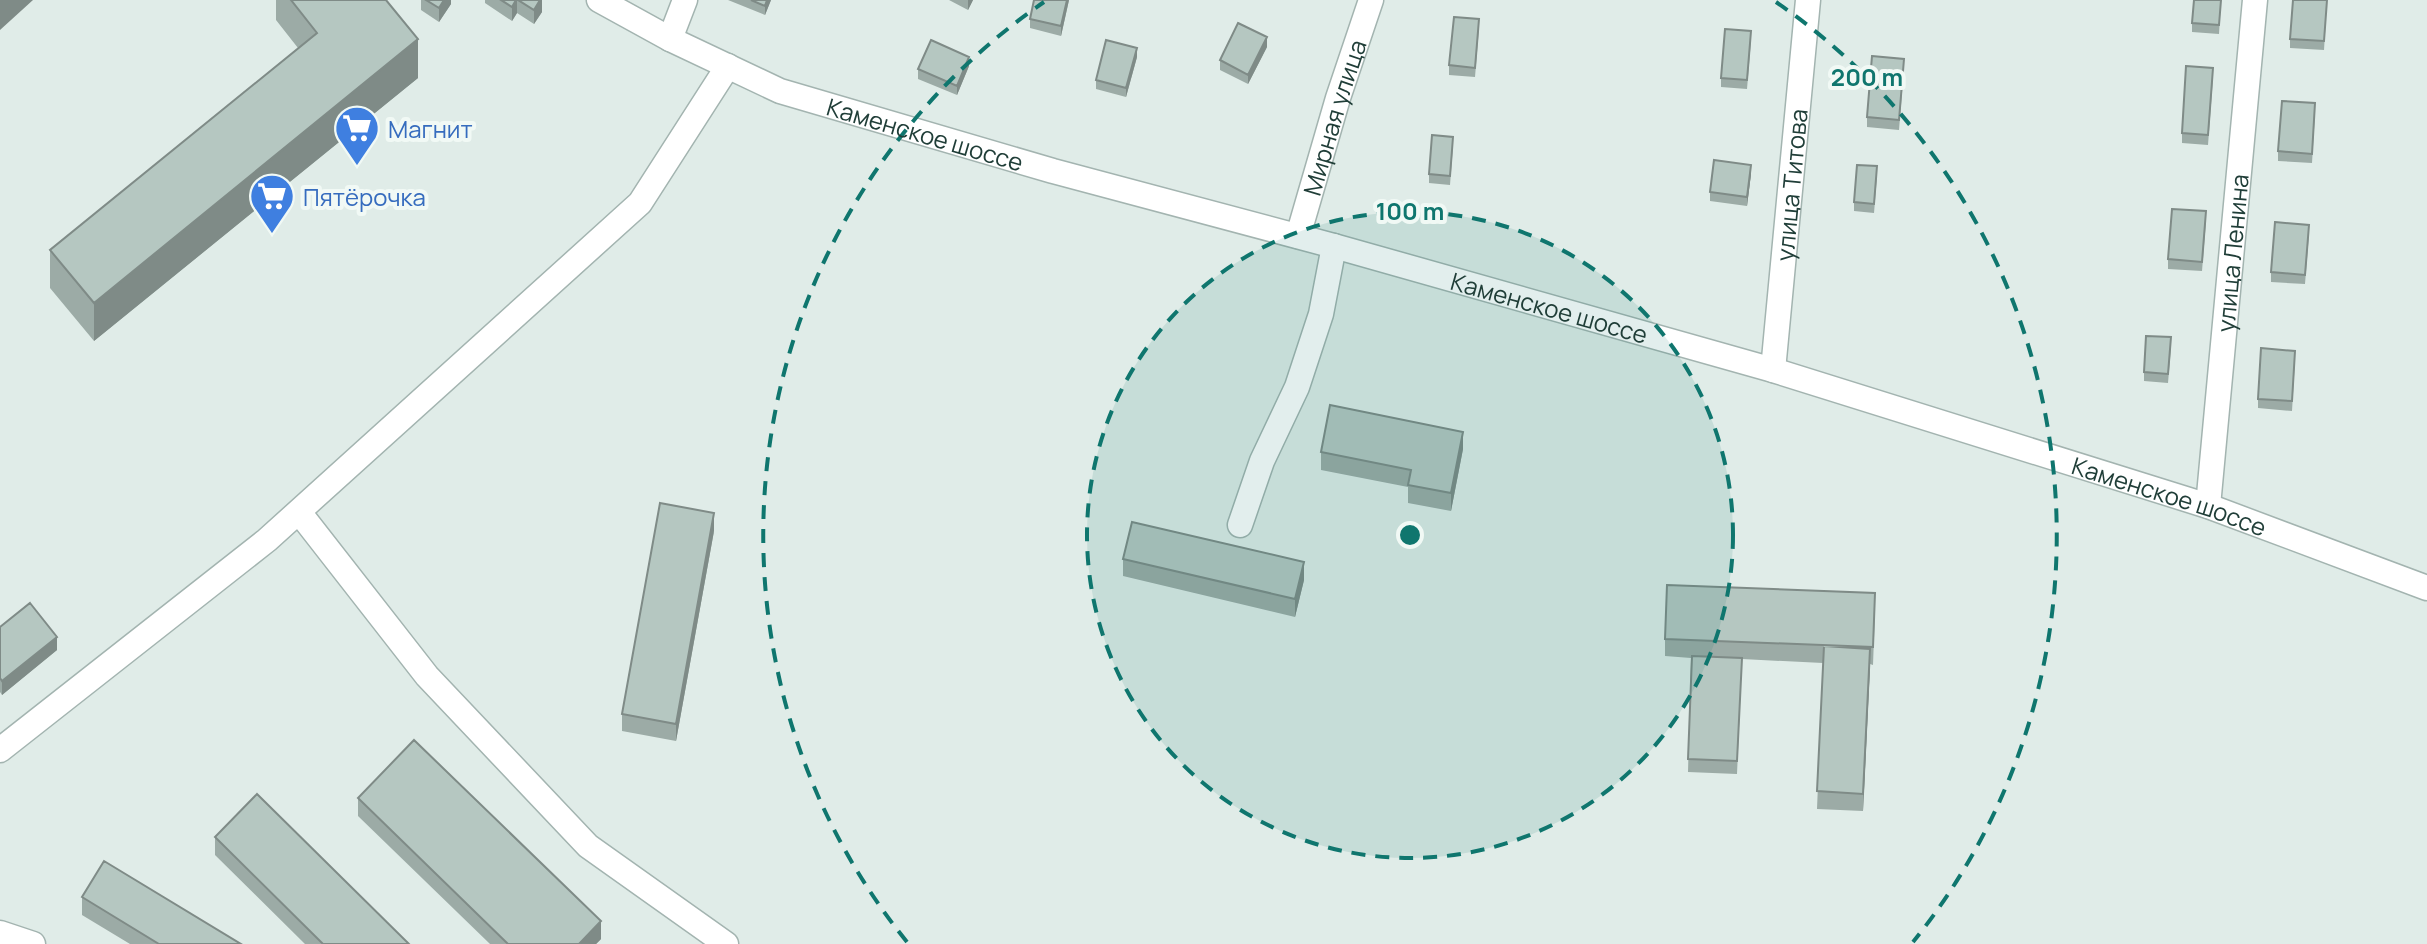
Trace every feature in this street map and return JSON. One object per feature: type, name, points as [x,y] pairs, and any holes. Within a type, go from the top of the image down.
[{"type":"street","name":"Каменское шоссе","points":[[599,0],[670,39],[780,91],[1053,171],[1298,236],[1773,370],[2208,506],[2427,588]]},
{"type":"street","points":[[670,39],[685,0]]},
{"type":"street","name":"Мирная улица","points":[[1298,236],[1338,98],[1371,0]]},
{"type":"street","name":"улица Титова","points":[[1773,370],[1808,0]]},
{"type":"street","name":"улица Ленина","points":[[2208,506],[2255,0]]},
{"type":"street","points":[[0,750],[299,512],[640,203],[728,66]]},
{"type":"street","points":[[1240,525],[1262,461],[1297,387],[1321,314],[1334,246]]},
{"type":"street","points":[[299,512],[427,676],[588,846],[726,944]]},
{"type":"street","points":[[0,933],[33,944]]},
{"type":"building","points":[[291,0],[386,0],[418,39],[94,303],[50,250],[317,33]]},
{"type":"building","points":[[426,0],[444,0],[439,8]]},
{"type":"building","points":[[501,0],[516,0],[512,7]]},
{"type":"building","points":[[518,0],[540,0],[534,10]]},
{"type":"building","points":[[751,0],[767,0],[765,6]]},
{"type":"building","points":[[1034,0],[1067,0],[1061,26],[1030,19]]},
{"type":"building","points":[[2194,0],[2221,0],[2219,25],[2192,23]]},
{"type":"building","points":[[2293,0],[2327,0],[2324,41],[2290,39]]},
{"type":"building","points":[[1454,17],[1479,19],[1475,68],[1449,65]]},
{"type":"building","points":[[1238,23],[1267,37],[1248,75],[1220,60]]},
{"type":"building","points":[[1725,29],[1751,31],[1747,80],[1721,78]]},
{"type":"building","points":[[931,40],[969,57],[957,86],[918,69]]},
{"type":"building","points":[[1106,40],[1137,48],[1126,88],[1096,80]]},
{"type":"building","points":[[1872,56],[1904,59],[1899,120],[1867,117]]},
{"type":"building","points":[[2186,66],[2213,68],[2208,135],[2182,133]]},
{"type":"building","points":[[2282,101],[2315,103],[2312,154],[2278,151]]},
{"type":"building","points":[[1432,135],[1453,137],[1450,176],[1429,174]]},
{"type":"building","points":[[1714,160],[1751,165],[1747,197],[1710,192]]},
{"type":"building","points":[[1857,165],[1877,166],[1874,204],[1854,202]]},
{"type":"building","points":[[2172,209],[2206,211],[2202,262],[2168,259]]},
{"type":"building","points":[[2275,222],[2309,225],[2305,275],[2271,272]]},
{"type":"building","points":[[2146,336],[2171,337],[2168,374],[2144,372]]},
{"type":"building","points":[[2261,348],[2295,351],[2292,401],[2258,399]]},
{"type":"building","points":[[1330,405],[1463,432],[1451,493],[1408,485],[1411,470],[1321,452]]},
{"type":"building","points":[[660,503],[714,513],[676,724],[622,714]]},
{"type":"building","points":[[1132,522],[1304,562],[1295,599],[1123,559]]},
{"type":"building","points":[[1667,585],[1875,593],[1873,647],[1665,639]]},
{"type":"building","points":[[30,603],[57,637],[2,681],[0,627]]},
{"type":"building","points":[[1824,646],[1870,649],[1863,794],[1817,791]]},
{"type":"building","points":[[1692,656],[1742,658],[1737,761],[1688,759]]},
{"type":"building","points":[[414,740],[601,921],[579,944],[508,944],[358,798]]},
{"type":"building","points":[[257,794],[409,944],[323,944],[215,837]]},
{"type":"building","points":[[104,861],[241,944],[159,944],[82,897]]},
{"type":"place","name":"Магнит","points":[[357,167]]},
{"type":"place","name":"Пятёрочка","points":[[272,235]]}]
